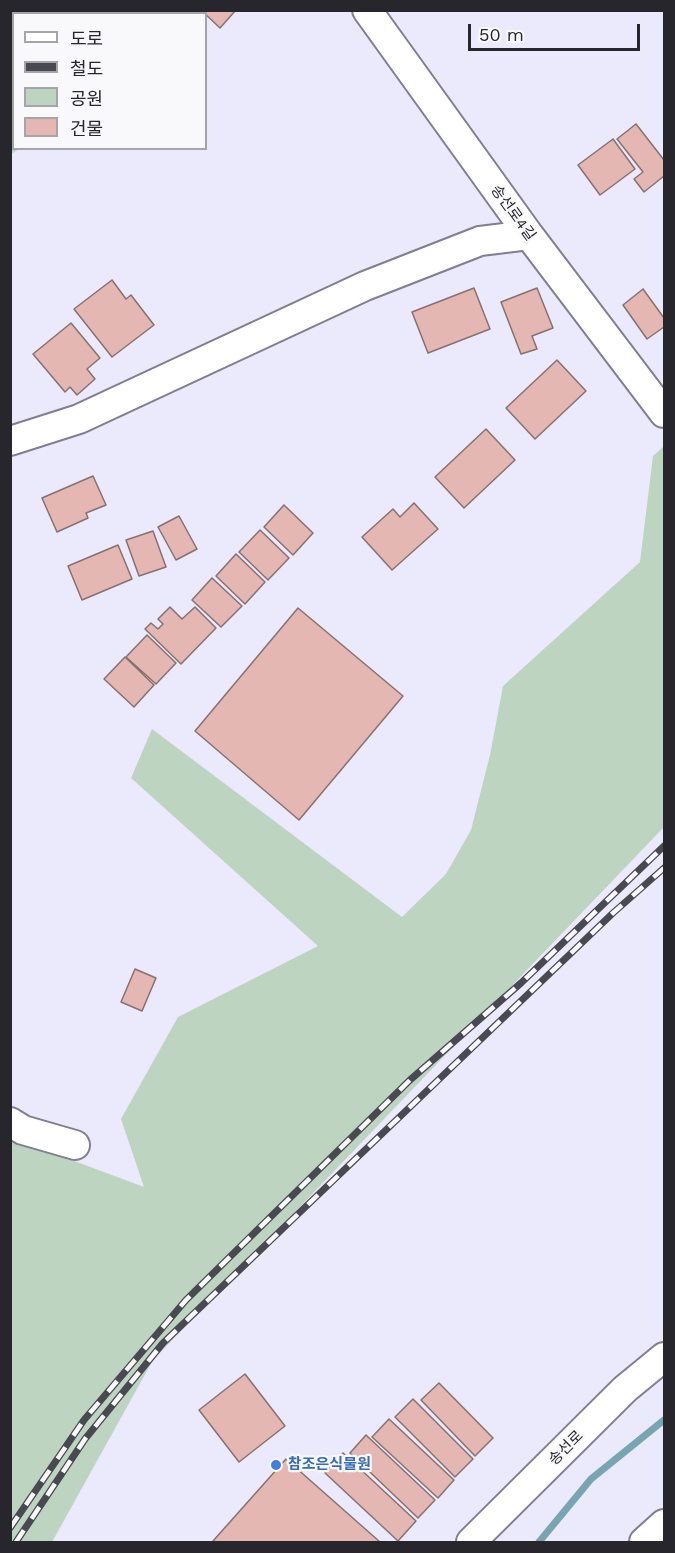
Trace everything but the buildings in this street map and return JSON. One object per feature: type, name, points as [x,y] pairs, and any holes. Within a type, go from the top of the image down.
[{"type":"street","name":"송선로4길","points":[[367,10],[529,235],[664,413]]},
{"type":"street","points":[[10,441],[79,419],[365,286],[480,242],[529,235]]},
{"type":"street","points":[[10,1122],[23,1130],[75,1144]]},
{"type":"street","name":"송선로","points":[[471,1542],[625,1389],[664,1357]]},
{"type":"street","points":[[644,1542],[664,1524]]},
{"type":"green space","points":[[11,10],[91,11],[12,12],[12,150],[17,150],[11,154]]},
{"type":"green space","points":[[664,446],[664,827],[153,1360],[52,1542],[11,1542],[10,1137],[144,1187],[121,1119],[178,1017],[318,946],[131,778],[152,729],[402,917],[446,874],[471,830],[490,755],[503,686],[640,562],[653,456]]},
{"type":"waterway","points":[[539,1542],[591,1479],[664,1420]]},
{"type":"railway","points":[[10,1528],[84,1420],[186,1300],[410,1080],[521,983],[664,846]]},
{"type":"railway","points":[[16,1542],[85,1439],[163,1343],[613,913],[664,868]]},
{"type":"place","name":"참조은식물원","points":[[276,1465]]}]
